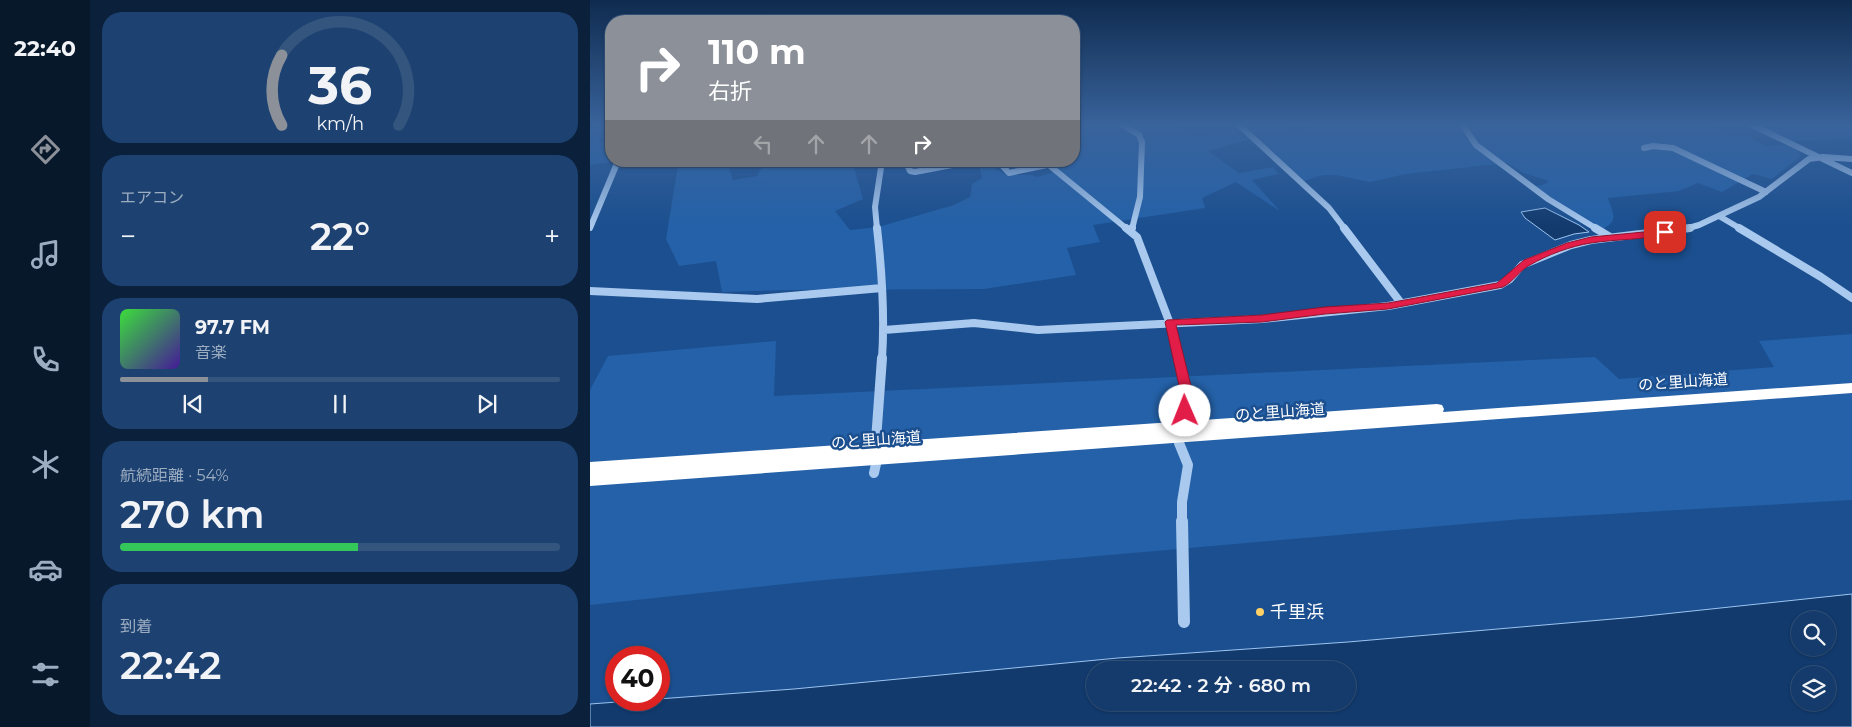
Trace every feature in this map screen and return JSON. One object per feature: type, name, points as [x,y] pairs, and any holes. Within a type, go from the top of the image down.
[{"type":"highway","name":"のと里山海道","points":[[590,468],[1852,380]]},
{"type":"highway","name":"のと里山海道","points":[[590,478],[1852,388]]},
{"type":"street","points":[[1131,231],[1140,197],[1141,159]]},
{"type":"street","points":[[1276,159],[1329,208],[1401,303]]},
{"type":"street","points":[[1495,159],[1548,199],[1610,238]]},
{"type":"street","points":[[1696,159],[1766,192]]},
{"type":"street","points":[[884,330],[974,323],[1038,330],[1145,326],[1170,322],[1262,319],[1401,303],[1500,285],[1510,279],[1518,269],[1528,262],[1571,245],[1610,238],[1682,230],[1719,216],[1766,192],[1802,163],[1815,159]]},
{"type":"street","points":[[1820,159],[1852,174]]},
{"type":"street","points":[[590,228],[615,167]]},
{"type":"street","points":[[876,440],[884,330],[875,206],[881,167]]},
{"type":"street","points":[[908,167],[910,171],[915,172],[941,167]]},
{"type":"street","points":[[1004,167],[1009,173],[1031,167]]},
{"type":"street","points":[[1051,167],[1137,237],[1170,322],[1186,390],[1187,401],[1182,420]]},
{"type":"street","points":[[1719,216],[1821,277],[1852,298]]},
{"type":"street","points":[[590,291],[757,299],[882,288]]},
{"type":"street","points":[[1179,443],[1187,463],[1182,496],[1181,560],[1184,622]]},
{"type":"shaded area","points":[[590,159],[605,159],[605,163],[590,165]]},
{"type":"shaded area","points":[[1080,159],[1219,159],[1239,173],[1273,167],[1279,174],[1252,180],[1280,211],[1236,182],[1202,198],[1205,208],[1093,225],[1100,242],[1067,248],[1076,275],[984,289],[722,292],[716,261],[679,266],[666,239],[678,167],[729,167],[733,180],[757,176],[762,167],[854,167],[863,199],[835,211],[850,230],[878,227],[954,205],[970,197],[972,184],[982,178],[980,168],[993,167],[1006,175],[1032,175],[1037,177],[1059,171],[1055,167],[1080,167]]},
{"type":"shaded area","points":[[1280,159],[1797,159],[1772,179],[1753,174],[1722,192],[1698,183],[1679,191],[1608,198],[1614,217],[1611,223],[1601,230],[1563,208],[1534,186],[1543,185],[1549,181],[1524,173],[1507,163],[1406,174],[1370,182],[1336,175],[1323,175],[1304,181]]},
{"type":"shaded area","points":[[1545,208],[1589,232],[1555,240],[1525,218],[1521,212]]},
{"type":"shaded area","points":[[1852,334],[1852,500],[1522,519],[813,581],[590,605],[590,390],[608,356],[776,341],[774,396],[1595,357],[1619,379],[1774,367],[1759,341]]},
{"type":"shaded area","points":[[1852,594],[1852,727],[590,727],[590,704],[605,703],[605,711],[670,711],[670,698],[794,689],[1086,661],[1086,711],[1356,711],[1356,661],[1087,661],[1348,642],[1636,617]]},
{"type":"place","name":"千里浜","points":[[1260,612]]},
{"type":"route","points":[[1185,411],[1187,401],[1186,390],[1170,322],[1262,319],[1416,302],[1500,285],[1510,279],[1522,265],[1571,245],[1591,240],[1665,232]]}]
